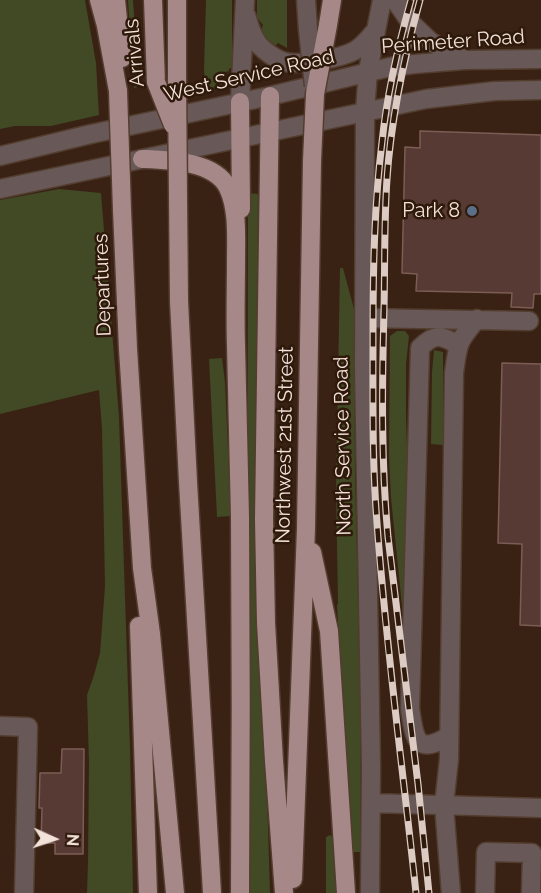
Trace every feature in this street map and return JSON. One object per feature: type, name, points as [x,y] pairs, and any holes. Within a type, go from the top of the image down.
[{"type":"main road","points":[[99,0],[118,91]]},
{"type":"main road","name":"Departures","points":[[116,0],[122,60],[118,91],[128,349],[142,568]]},
{"type":"main road","name":"Arrivals","points":[[153,0],[156,82],[177,135]]},
{"type":"main road","points":[[177,0],[180,301],[186,449],[212,893]]},
{"type":"main road","name":"Northwest 21st Street","points":[[292,893],[306,528],[312,160],[315,94],[332,0]]},
{"type":"main road","points":[[270,96],[264,519],[266,623],[284,893]]},
{"type":"main road","points":[[236,231],[241,207],[240,102]]},
{"type":"main road","points":[[142,159],[171,161],[195,166],[220,176],[229,189],[236,231],[240,518],[240,893]]},
{"type":"main road","points":[[306,528],[329,631],[346,893]]},
{"type":"main road","points":[[142,568],[139,635],[147,893]]},
{"type":"main road","points":[[142,568],[151,634],[175,893]]},
{"type":"street","points":[[306,0],[315,94]]},
{"type":"street","name":"North Service Road","points":[[370,893],[371,803],[364,318],[365,111],[368,71],[382,0]]},
{"type":"street","points":[[394,0],[411,23],[431,42],[465,60]]},
{"type":"street","points":[[245,8],[253,37],[272,56],[284,62],[322,61],[354,51],[376,30]]},
{"type":"street","points":[[240,102],[245,8]]},
{"type":"street","name":"Perimeter Road","points":[[368,71],[465,60],[541,59]]},
{"type":"street","name":"West Service Road","points":[[0,156],[90,134],[270,96],[368,71]]},
{"type":"street","points":[[0,189],[426,99],[495,91],[541,90]]},
{"type":"street","points":[[364,318],[529,321]]},
{"type":"street","points":[[421,318],[410,708],[414,735],[433,755],[438,768],[444,805],[451,893]]},
{"type":"street","points":[[444,805],[449,759],[454,385],[458,345],[462,336],[477,319]]},
{"type":"street","points":[[420,348],[434,337],[447,339],[458,345]]},
{"type":"street","points":[[0,726],[28,727],[24,893]]},
{"type":"street","points":[[420,743],[433,744],[448,736]]},
{"type":"street","points":[[371,803],[541,808]]},
{"type":"street","points":[[484,893],[486,852],[532,854],[531,893]]},
{"type":"green space","points":[[0,0],[85,0],[96,63],[99,115],[51,126],[15,126],[0,129]]},
{"type":"green space","points":[[128,0],[133,0],[136,41],[137,87],[134,88]]},
{"type":"green space","points":[[206,0],[232,0],[233,67],[225,72],[224,79],[227,80],[222,85],[205,90],[204,69]]},
{"type":"green space","points":[[257,0],[287,0],[287,48],[278,43],[273,46],[264,37],[263,25],[257,18]]},
{"type":"green space","points":[[59,189],[101,193],[119,417],[133,893],[87,893],[89,763],[87,695],[100,653],[105,586],[102,429],[99,390],[0,414],[0,200]]},
{"type":"green space","points":[[248,193],[258,194],[257,454],[270,893],[247,893]]},
{"type":"green space","points":[[340,268],[343,268],[354,309],[355,475],[361,717],[360,852],[352,852],[337,605],[336,489]]},
{"type":"green space","points":[[397,331],[405,331],[409,336],[406,364],[410,534],[407,655],[391,498],[389,453],[390,336]]},
{"type":"green space","points":[[434,350],[443,352],[443,445],[431,444]]},
{"type":"green space","points":[[222,358],[231,516],[217,517],[209,359]]},
{"type":"green space","points":[[330,835],[333,838],[337,893],[326,893],[326,837]]},
{"type":"building","name":"Park 8","points":[[420,131],[541,135],[541,294],[534,294],[533,308],[511,307],[512,293],[416,291],[417,274],[402,273],[405,147],[420,148]]},
{"type":"building","points":[[502,363],[541,364],[541,626],[520,625],[522,544],[498,543]]},
{"type":"building","points":[[62,749],[84,749],[83,854],[55,854],[55,843],[41,843],[40,773],[61,773]]},
{"type":"railway","points":[[411,0],[390,88],[379,166],[374,264],[373,407],[374,476],[381,569],[416,893]]},
{"type":"railway","points":[[420,0],[399,88],[389,156],[385,228],[383,424],[388,537],[429,893]]},
{"type":"place","name":"Park 8","points":[[472,211]]}]
